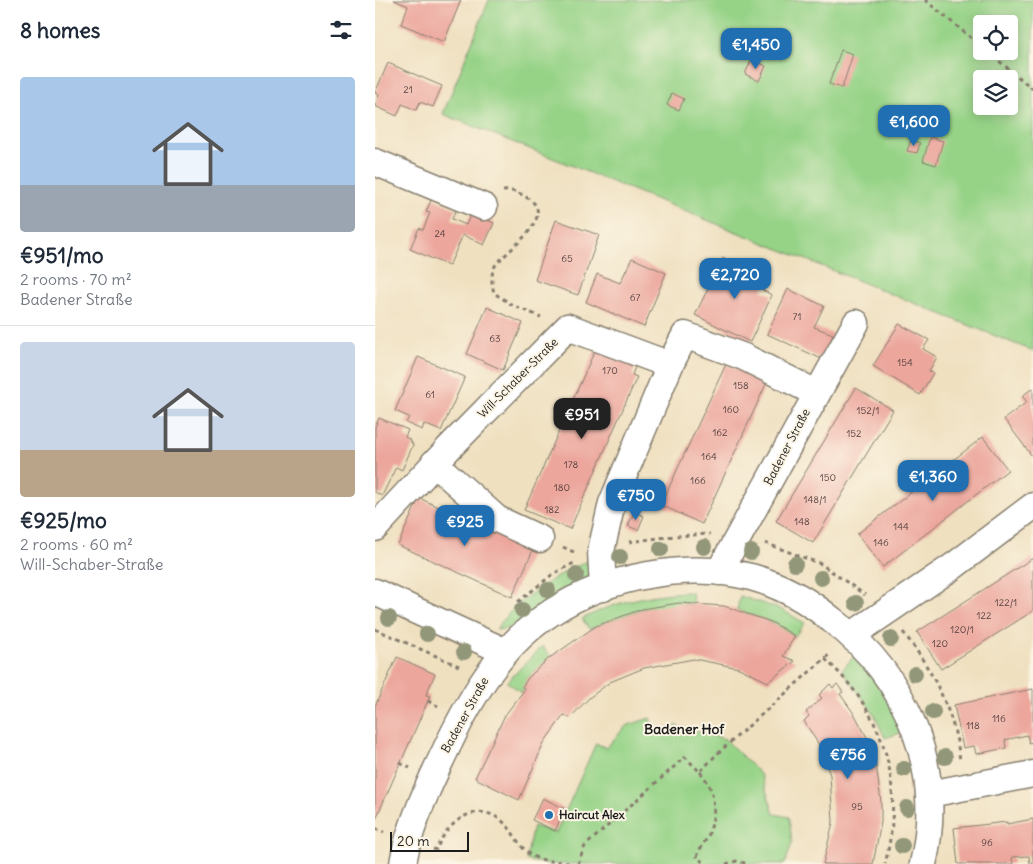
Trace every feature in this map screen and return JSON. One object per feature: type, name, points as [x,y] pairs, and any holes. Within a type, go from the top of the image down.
[{"type":"street","points":[[375,162],[475,203]]},
{"type":"street","name":"Badener Straße","points":[[719,572],[855,322]]},
{"type":"street","name":"Will-Schaber-Straße","points":[[375,528],[435,463],[568,327],[670,365]]},
{"type":"street","points":[[603,588],[601,551],[612,503],[670,365],[685,335],[743,357],[816,393]]},
{"type":"street","points":[[435,463],[497,519],[540,539]]},
{"type":"street","points":[[852,635],[955,565],[1033,506]]},
{"type":"street","name":"Badener Straße","points":[[405,853],[441,760],[465,710],[484,678],[506,652],[552,612],[582,595],[647,576],[682,572],[719,572],[752,578],[787,591],[819,609],[852,635],[877,660],[895,686],[909,712],[919,737],[926,765],[930,822],[923,864]]},
{"type":"street","points":[[375,592],[506,652]]},
{"type":"street","points":[[929,794],[1033,774]]},
{"type":"path","points":[[925,0],[973,39]]},
{"type":"path","points":[[998,60],[1033,89]]},
{"type":"path","points":[[475,203],[483,194],[511,190],[532,201],[537,213],[534,227],[495,267],[491,280],[494,293],[514,306],[568,327]]},
{"type":"path","points":[[514,606],[553,574],[601,551],[637,540],[707,534],[780,547],[821,564],[851,583],[885,612],[919,654],[951,715],[958,740],[962,788]]},
{"type":"path","points":[[375,628],[484,678]]},
{"type":"path","points":[[700,772],[852,635]]},
{"type":"path","points":[[825,659],[862,698],[875,721],[884,746],[891,780],[894,810],[885,864]]},
{"type":"path","points":[[578,864],[585,846],[685,756],[708,781],[713,794],[713,816],[697,857],[705,864]]},
{"type":"path","points":[[405,853],[436,850],[443,834],[452,824],[471,813],[481,813],[500,820],[509,828],[528,854],[546,861],[572,864]]},
{"type":"path","points":[[726,864],[735,861],[749,864]]},
{"type":"green space","points":[[489,0],[1033,0],[1033,351],[443,114]]},
{"type":"green space","points":[[588,561],[594,576],[560,591],[511,628],[496,630],[514,609],[537,590],[563,573]]},
{"type":"green space","points":[[692,592],[693,603],[642,609],[589,629],[582,619],[608,607],[635,599],[663,594]]},
{"type":"green space","points":[[740,596],[780,609],[805,623],[795,636],[771,622],[737,610]]},
{"type":"green space","points":[[542,646],[551,657],[528,678],[522,693],[507,682]]},
{"type":"green space","points":[[855,655],[884,694],[903,732],[885,738],[874,714],[842,670]]},
{"type":"green space","points":[[650,718],[654,731],[677,726],[725,739],[761,775],[774,814],[789,817],[792,843],[785,864],[547,864],[526,860],[533,826],[556,833],[596,743],[606,748],[626,726]]},
{"type":"building","points":[[394,0],[461,0],[444,42],[401,24],[408,6]]},
{"type":"building","points":[[841,50],[853,54],[842,88],[829,84]]},
{"type":"building","points":[[752,59],[766,66],[759,81],[745,74]]},
{"type":"building","points":[[388,63],[442,86],[433,107],[420,102],[416,110],[402,104],[397,116],[375,106],[379,95],[375,93]]},
{"type":"building","points":[[672,93],[684,99],[679,110],[667,105]]},
{"type":"building","points":[[930,137],[943,141],[936,165],[923,161]]},
{"type":"building","points":[[911,140],[920,143],[917,153],[907,151]]},
{"type":"building","points":[[432,198],[456,209],[452,219],[466,225],[471,213],[494,223],[484,245],[463,235],[449,266],[410,249],[419,228],[423,230],[430,213],[426,212]]},
{"type":"building","points":[[556,220],[599,235],[578,295],[535,280]]},
{"type":"building","points":[[632,258],[666,273],[644,327],[586,302],[597,274],[620,283]]},
{"type":"building","points":[[723,258],[767,280],[762,290],[772,295],[750,342],[695,315]]},
{"type":"building","points":[[788,289],[824,306],[814,327],[833,334],[824,360],[767,334]]},
{"type":"building","points":[[487,307],[523,323],[503,370],[467,354]]},
{"type":"building","points":[[899,324],[929,340],[923,349],[937,357],[929,371],[933,373],[920,395],[873,366]]},
{"type":"building","points":[[595,350],[635,367],[632,375],[637,377],[570,529],[524,510]]},
{"type":"building","points":[[418,357],[465,377],[441,431],[424,424],[422,430],[406,423],[409,417],[395,411]]},
{"type":"building","points":[[726,364],[767,382],[702,524],[661,505]]},
{"type":"building","points":[[856,388],[893,410],[813,543],[776,521]]},
{"type":"building","points":[[1033,388],[1032,456],[1004,419],[1027,402],[1022,396]]},
{"type":"building","points":[[379,418],[408,430],[405,437],[413,445],[402,470],[396,467],[382,496],[375,492],[375,427]]},
{"type":"building","points":[[983,437],[1008,470],[883,567],[857,534]]},
{"type":"building","points":[[419,498],[533,550],[512,597],[398,545]]},
{"type":"building","points":[[634,512],[644,516],[638,530],[628,526]]},
{"type":"building","points":[[1033,558],[1033,611],[941,669],[917,632]]},
{"type":"building","points":[[679,603],[724,606],[771,622],[795,636],[783,656],[795,661],[768,682],[739,668],[694,659],[644,668],[610,682],[589,698],[570,718],[564,715],[545,741],[519,800],[475,778],[505,715],[525,689],[522,687],[528,678],[548,659],[596,626],[642,609]]},
{"type":"building","points":[[397,657],[435,674],[426,695],[430,696],[375,821],[375,706]]},
{"type":"building","points":[[830,684],[833,688],[837,684],[843,692],[840,694],[855,715],[871,745],[876,764],[881,802],[881,822],[873,864],[823,864],[833,822],[830,775],[819,745],[804,721],[809,716],[806,712],[822,698],[819,695]]},
{"type":"building","points":[[1033,689],[1033,742],[1029,743],[1027,735],[1005,740],[1006,748],[976,754],[974,746],[963,748],[954,705]]},
{"type":"building","name":"Haircut Alex","points":[[543,798],[565,809],[555,831],[532,820]]},
{"type":"building","points":[[1033,819],[1033,864],[1030,864],[1029,856],[1012,857],[1013,864],[958,864],[954,828],[1007,822],[1007,824]]},
{"type":"place","name":"Haircut Alex","points":[[549,815]]},
{"type":"district","name":"Badener Hof","points":[[684,729]]}]
